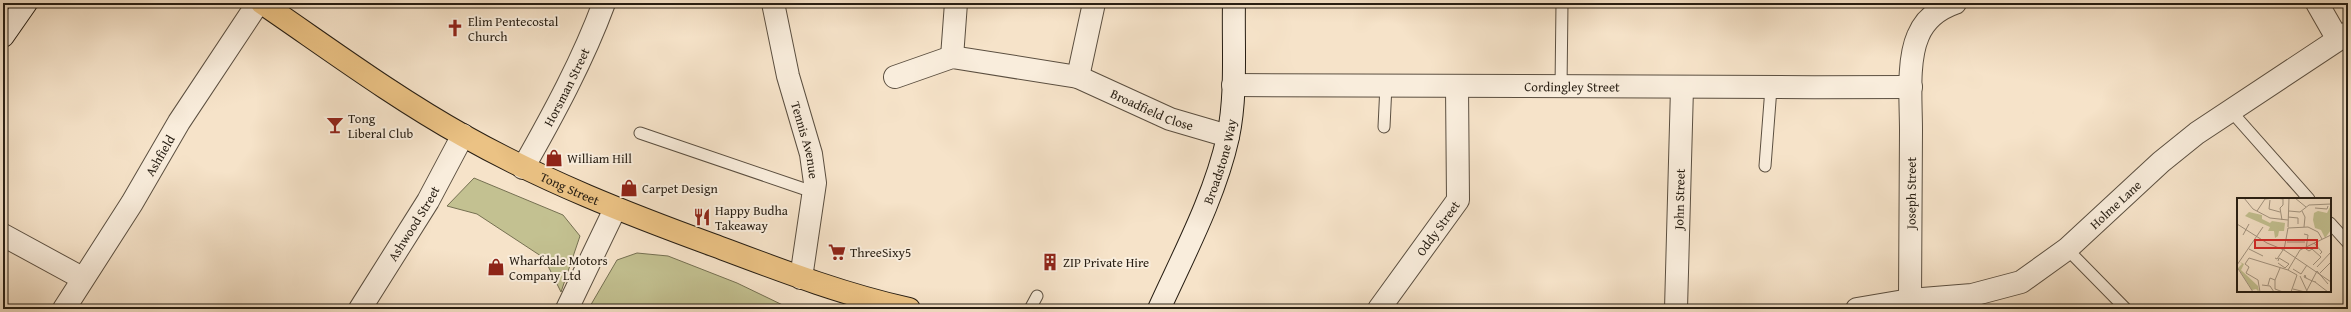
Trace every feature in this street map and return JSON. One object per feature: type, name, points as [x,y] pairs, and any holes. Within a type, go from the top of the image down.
[{"type":"highway","name":"Tong Street","points":[[262,3],[365,74],[463,135],[523,168],[615,209],[802,278],[872,301],[909,309]]},
{"type":"street","points":[[3,36],[26,3]]},
{"type":"street","name":"Ashfield","points":[[64,309],[82,278],[132,203],[179,122],[258,3]]},
{"type":"street","name":"Horsman Street","points":[[523,168],[550,120],[595,29],[604,3]]},
{"type":"street","name":"Tennis Avenue","points":[[773,3],[788,76],[811,154],[816,183],[813,192],[802,278]]},
{"type":"street","points":[[952,57],[956,3]]},
{"type":"street","points":[[1078,77],[1094,3]]},
{"type":"street","name":"Broadstone Way","points":[[1159,309],[1206,204],[1228,136],[1232,85],[1234,3]]},
{"type":"street","name":"Joseph Street","points":[[1911,305],[1911,86],[1914,50],[1918,37],[1934,14],[1955,3]]},
{"type":"street","points":[[2317,3],[2343,36]]},
{"type":"street","name":"Holme Lane","points":[[1857,309],[1911,305],[1972,295],[2021,282],[2067,248],[2161,162],[2230,110],[2343,36]]},
{"type":"street","name":"Broadfield Close","points":[[895,77],[952,57],[1078,77],[1170,119],[1228,136]]},
{"type":"street","name":"Cordingley Street","points":[[1232,85],[1386,84],[1561,88],[1911,86]]},
{"type":"street","name":"Oddy Street","points":[[1379,309],[1458,200],[1457,86]]},
{"type":"street","name":"John Street","points":[[1676,309],[1682,88]]},
{"type":"street","name":"Ashwood Street","points":[[360,309],[428,201],[463,135]]},
{"type":"street","points":[[566,309],[615,209]]},
{"type":"street","points":[[3,234],[82,278]]},
{"type":"lane","points":[[1561,88],[1562,3]]},
{"type":"lane","points":[[1384,127],[1386,84]]},
{"type":"lane","points":[[1765,166],[1771,88]]},
{"type":"lane","points":[[2230,110],[2308,198]]},
{"type":"lane","points":[[640,132],[813,192]]},
{"type":"lane","points":[[2331,224],[2348,243]]},
{"type":"lane","points":[[2067,248],[2126,309]]},
{"type":"lane","points":[[1030,309],[1037,296]]},
{"type":"shaded area","points":[[474,178],[563,215],[580,236],[561,292],[544,258],[477,214],[447,206]]},
{"type":"shaded area","points":[[637,253],[668,256],[737,283],[791,309],[589,308],[617,260]]},
{"type":"place","name":"Elim Pentecostal Church","points":[[455,28]]},
{"type":"place","name":"Tong Liberal Club","points":[[335,125]]},
{"type":"place","name":"William Hill","points":[[554,158]]},
{"type":"place","name":"Carpet Design","points":[[629,188]]},
{"type":"place","name":"Happy Budha Takeaway","points":[[702,217]]},
{"type":"place","name":"ThreeSixy5","points":[[837,252]]},
{"type":"place","name":"ZIP Private Hire","points":[[1050,262]]},
{"type":"place","name":"Wharfdale Motors Company Ltd","points":[[496,267]]}]
